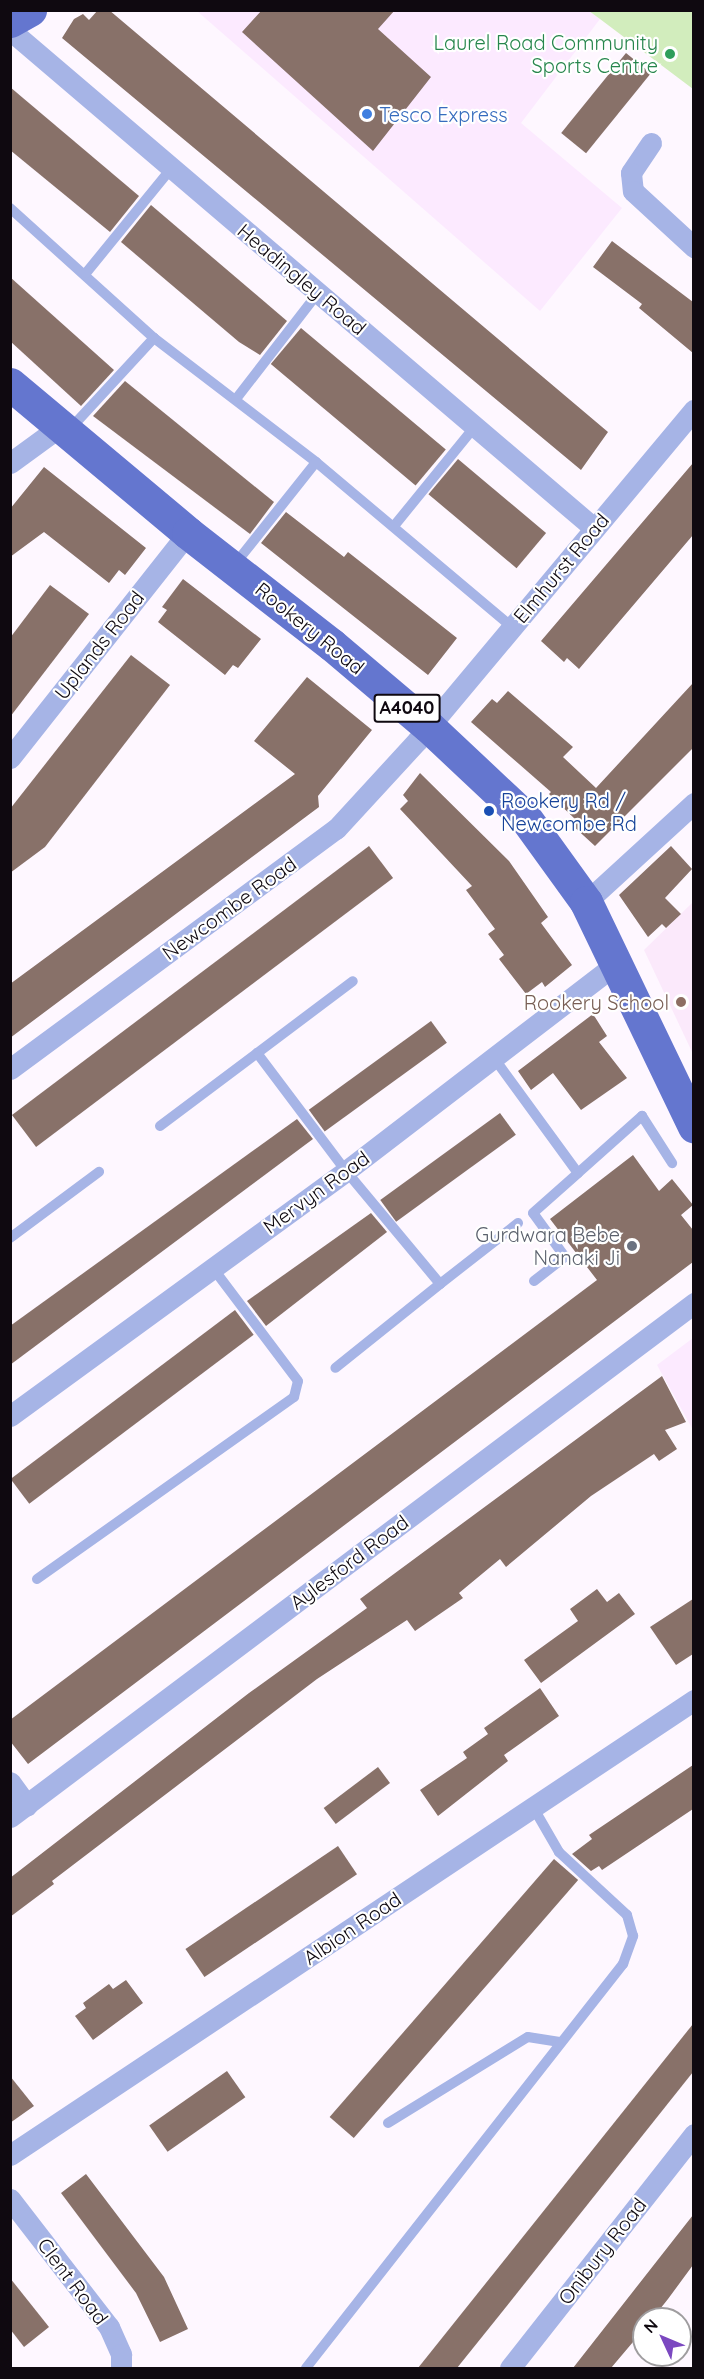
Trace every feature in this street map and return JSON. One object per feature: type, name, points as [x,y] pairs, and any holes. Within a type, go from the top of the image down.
[{"type":"main road","points":[[10,21],[30,10]]},
{"type":"main road","name":"Rookery Road","points":[[10,384],[62,431],[188,533],[233,566],[428,726],[524,816],[586,902],[618,963],[693,1126]]},
{"type":"street","name":"Headingley Road","points":[[10,30],[171,170],[476,425],[594,528]]},
{"type":"street","points":[[651,143],[631,173],[633,190],[693,247]]},
{"type":"street","name":"Elmhurst Road","points":[[428,726],[693,410]]},
{"type":"street","points":[[10,463],[62,431]]},
{"type":"street","name":"Uplands Road","points":[[10,758],[188,533]]},
{"type":"street","name":"Newcombe Road","points":[[10,1068],[336,828],[428,726]]},
{"type":"street","points":[[586,902],[693,803]]},
{"type":"street","name":"Mervyn Road","points":[[10,1416],[346,1171],[618,963]]},
{"type":"street","name":"Aylesford Road","points":[[10,1782],[19,1811],[693,1304]]},
{"type":"street","name":"Albion Road","points":[[10,2155],[693,1700]]},
{"type":"street","name":"Onibury Road","points":[[510,2368],[693,2134]]},
{"type":"street","name":"Clent Road","points":[[10,2199],[109,2327],[121,2354],[121,2368]]},
{"type":"lane","points":[[86,273],[171,170]]},
{"type":"lane","points":[[10,208],[86,273],[154,338],[316,462],[512,627]]},
{"type":"lane","points":[[236,399],[318,293]]},
{"type":"lane","points":[[62,431],[154,338]]},
{"type":"lane","points":[[394,526],[476,425]]},
{"type":"lane","points":[[233,566],[316,462]]},
{"type":"lane","points":[[160,1126],[353,981]]},
{"type":"lane","points":[[257,1053],[346,1171],[440,1284]]},
{"type":"lane","points":[[494,1058],[578,1173]]},
{"type":"lane","points":[[534,1281],[565,1257],[533,1213],[642,1116],[672,1163]]},
{"type":"lane","points":[[10,1238],[99,1172]]},
{"type":"lane","points":[[335,1368],[518,1222]]},
{"type":"lane","points":[[37,1579],[294,1397],[298,1381],[213,1268]]},
{"type":"lane","points":[[306,2368],[623,1964],[633,1936],[627,1915],[558,1852],[533,1807]]},
{"type":"lane","points":[[388,2123],[528,2037],[560,2042]]},
{"type":"shaded area","points":[[197,11],[589,11],[600,19],[521,123],[622,208],[540,311]]},
{"type":"shaded area","name":"Rookery School","points":[[693,902],[693,1054],[644,950]]},
{"type":"shaded area","points":[[693,1338],[693,1430],[657,1365]]},
{"type":"green space","name":"Laurel Road Community Sports Centre","points":[[589,11],[693,11],[693,89],[600,19]]},
{"type":"building","points":[[98,10],[109,10],[608,432],[581,470],[62,38],[74,19],[83,14],[89,20]]},
{"type":"building","name":"Tesco Express","points":[[262,10],[395,10],[378,29],[431,77],[373,151],[242,32]]},
{"type":"building","points":[[626,53],[651,73],[586,153],[561,133]]},
{"type":"building","points":[[10,87],[139,196],[110,232],[10,150]]},
{"type":"building","points":[[151,205],[287,321],[260,355],[239,342],[121,242]]},
{"type":"building","points":[[612,241],[693,302],[693,353],[639,308],[642,304],[593,267]]},
{"type":"building","points":[[10,277],[114,370],[81,406],[10,341]]},
{"type":"building","points":[[301,328],[446,449],[416,485],[271,364]]},
{"type":"building","points":[[125,381],[274,502],[250,534],[93,416]]},
{"type":"building","points":[[458,459],[546,533],[517,568],[428,494]]},
{"type":"building","points":[[693,463],[693,535],[579,669],[567,658],[564,662],[541,641]]},
{"type":"building","points":[[44,467],[146,548],[125,575],[119,570],[109,583],[44,532],[10,557],[10,509]]},
{"type":"building","points":[[286,512],[344,557],[348,552],[457,638],[428,675],[261,543]]},
{"type":"building","points":[[183,579],[261,639],[238,668],[233,665],[225,675],[158,622],[167,610],[162,607]]},
{"type":"building","points":[[50,585],[89,614],[10,717],[10,638]]},
{"type":"building","points":[[131,655],[170,685],[45,847],[10,873],[10,809]]},
{"type":"building","points":[[307,677],[372,730],[318,796],[319,807],[10,1038],[10,984],[295,774],[254,741]]},
{"type":"building","points":[[693,683],[693,748],[595,846],[572,825],[576,820],[549,794],[551,792],[471,722],[492,699],[497,703],[508,691],[573,747],[563,757],[596,788]]},
{"type":"building","points":[[420,773],[509,861],[548,917],[541,923],[572,965],[545,987],[542,982],[526,994],[499,959],[504,955],[488,934],[495,929],[466,890],[472,886],[400,809],[408,801],[403,795]]},
{"type":"building","points":[[369,846],[393,878],[36,1147],[12,1115]]},
{"type":"building","points":[[671,846],[692,869],[665,898],[681,914],[666,928],[662,924],[648,937],[619,895]]},
{"type":"building","points":[[593,1014],[607,1036],[599,1042],[627,1078],[581,1110],[553,1073],[531,1090],[518,1071]]},
{"type":"building","points":[[431,1021],[447,1043],[325,1132],[309,1110]]},
{"type":"building","points":[[500,1113],[516,1135],[396,1222],[380,1200]]},
{"type":"building","points":[[297,1119],[313,1139],[10,1365],[10,1326]]},
{"type":"building","points":[[633,1155],[659,1191],[672,1179],[693,1205],[681,1215],[693,1230],[693,1262],[28,1764],[10,1741],[10,1720],[597,1280],[550,1219]]},
{"type":"building","points":[[371,1213],[387,1232],[266,1326],[247,1301]]},
{"type":"building","points":[[235,1310],[254,1335],[29,1504],[11,1479]]},
{"type":"building","points":[[662,1376],[686,1422],[665,1430],[677,1449],[659,1461],[654,1454],[591,1496],[506,1567],[500,1559],[459,1593],[463,1598],[415,1631],[407,1620],[317,1679],[52,1881],[54,1884],[10,1917],[10,1878],[249,1693],[367,1608],[360,1599]]},
{"type":"building","points":[[597,1589],[607,1602],[619,1593],[635,1614],[541,1683],[524,1660],[578,1621],[570,1609]]},
{"type":"building","points":[[693,1599],[693,1654],[676,1665],[650,1627]]},
{"type":"building","points":[[540,1688],[559,1716],[504,1755],[508,1761],[438,1816],[420,1790],[467,1758],[463,1752],[488,1734],[484,1728]]},
{"type":"building","points":[[693,1765],[693,1809],[602,1870],[599,1866],[591,1871],[572,1854],[592,1839],[589,1835]]},
{"type":"building","points":[[378,1767],[390,1783],[336,1824],[324,1808]]},
{"type":"building","points":[[338,1846],[357,1874],[204,1977],[185,1949]]},
{"type":"building","points":[[554,1859],[578,1880],[354,2138],[330,2117]]},
{"type":"building","points":[[126,1980],[143,2003],[93,2040],[75,2016],[86,2008],[83,2003],[109,1984],[113,1989]]},
{"type":"building","points":[[693,2024],[693,2072],[498,2317],[457,2368],[418,2368]]},
{"type":"building","points":[[227,2071],[245,2097],[168,2152],[149,2125]]},
{"type":"building","points":[[10,2076],[34,2106],[10,2123]]},
{"type":"building","points":[[86,2174],[164,2277],[188,2329],[160,2342],[136,2293],[61,2193]]},
{"type":"building","points":[[693,2215],[693,2265],[668,2299],[662,2307],[632,2307],[632,2343],[611,2368],[573,2368]]},
{"type":"building","points":[[10,2278],[49,2327],[24,2347],[10,2329]]},
{"type":"place","name":"Laurel Road Community Sports Centre","points":[[670,54]]},
{"type":"place","name":"Tesco Express","points":[[367,114]]},
{"type":"place","name":"Rookery Rd / Newcombe Rd","points":[[489,811]]},
{"type":"place","name":"Rookery School","points":[[681,1002]]},
{"type":"place","name":"Gurdwara Bebe Nanaki Ji","points":[[632,1246]]}]
